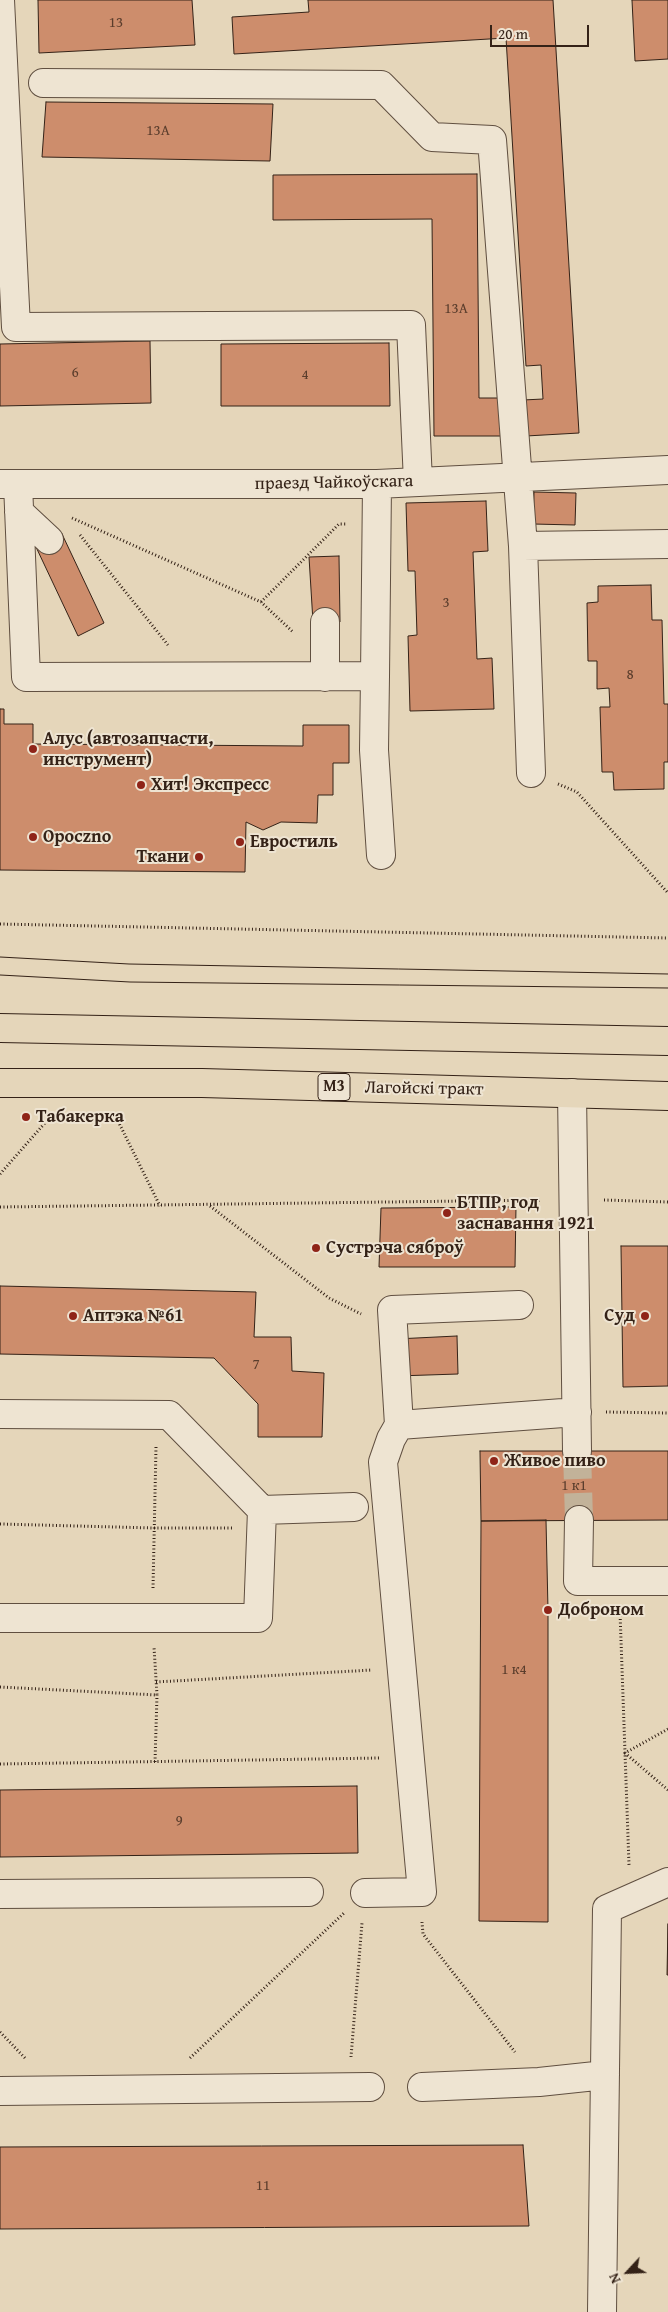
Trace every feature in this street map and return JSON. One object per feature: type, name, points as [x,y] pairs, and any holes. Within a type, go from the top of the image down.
[{"type":"main road","points":[[0,1028],[668,1042]]},
{"type":"main road","name":"Лагойскі тракт","points":[[0,1083],[202,1083],[668,1096]]},
{"type":"street","points":[[0,0],[16,327],[411,325],[418,482]]},
{"type":"street","points":[[42,83],[381,85],[432,137],[492,140],[523,546],[531,774]]},
{"type":"street","name":"праезд Чайкоўскага","points":[[9,484],[377,484],[668,470]]},
{"type":"street","points":[[9,484],[19,512],[26,677],[193,677],[324,669],[375,676]]},
{"type":"street","points":[[377,484],[374,750],[381,856]]},
{"type":"street","points":[[19,512],[50,540]]},
{"type":"street","points":[[523,546],[668,544]]},
{"type":"street","points":[[324,669],[325,622]]},
{"type":"street","points":[[572,1093],[577,1451]]},
{"type":"street","points":[[365,1893],[422,1892],[383,1462],[391,1439],[399,1425],[392,1310],[519,1304]]},
{"type":"street","points":[[399,1425],[577,1412]]},
{"type":"street","points":[[0,1414],[169,1415],[262,1518],[258,1618],[0,1618]]},
{"type":"street","points":[[262,1518],[354,1507]]},
{"type":"street","points":[[579,1520],[578,1581],[668,1581]]},
{"type":"street","points":[[602,2312],[607,1909],[668,1882]]},
{"type":"street","points":[[0,1894],[310,1892]]},
{"type":"street","points":[[422,2087],[539,2082],[606,2075]]},
{"type":"street","points":[[0,2091],[359,2087]]},
{"type":"path","points":[[63,514],[262,602],[324,669]]},
{"type":"path","points":[[262,602],[339,524]]},
{"type":"path","points":[[76,530],[193,677]]},
{"type":"path","points":[[531,774],[577,792],[668,893]]},
{"type":"path","points":[[0,924],[668,938]]},
{"type":"path","points":[[43,1115],[60,1115]]},
{"type":"path","points":[[0,1174],[52,1115]]},
{"type":"path","points":[[94,1116],[116,1117],[160,1206]]},
{"type":"path","points":[[0,1207],[210,1206],[573,1199],[668,1202]]},
{"type":"path","points":[[210,1206],[329,1298],[364,1316]]},
{"type":"path","points":[[577,1412],[668,1413]]},
{"type":"path","points":[[0,1524],[154,1528],[262,1518]]},
{"type":"path","points":[[619,1581],[630,1899]]},
{"type":"path","points":[[156,1682],[402,1668]]},
{"type":"path","points":[[155,1762],[156,1695]]},
{"type":"path","points":[[625,1753],[668,1729]]},
{"type":"path","points":[[625,1753],[668,1790]]},
{"type":"path","points":[[0,1764],[410,1757]]},
{"type":"path","points":[[422,1892],[422,1934],[539,2082]]},
{"type":"path","points":[[359,2087],[365,1893]]},
{"type":"path","points":[[157,2089],[365,1893]]},
{"type":"building","points":[[38,0],[192,0],[195,45],[39,53]]},
{"type":"building","points":[[308,0],[553,0],[579,433],[526,436],[523,400],[543,399],[541,365],[526,366],[506,38],[234,54],[232,17],[309,12]]},
{"type":"building","points":[[632,0],[668,0],[668,59],[635,61]]},
{"type":"building","points":[[46,102],[273,104],[270,161],[42,157]]},
{"type":"building","points":[[477,174],[479,398],[502,398],[502,436],[434,436],[432,219],[273,220],[273,175]]},
{"type":"building","points":[[150,341],[151,403],[0,406],[0,344]]},
{"type":"building","points":[[389,343],[390,406],[221,406],[221,344]]},
{"type":"building","points":[[534,492],[576,493],[575,525],[533,524]]},
{"type":"building","points":[[486,501],[488,551],[473,552],[477,659],[492,658],[494,709],[410,711],[408,636],[417,635],[415,571],[408,571],[406,503]]},
{"type":"building","points":[[62,534],[104,623],[78,636],[36,547]]},
{"type":"building","points":[[339,556],[340,622],[313,622],[309,557]]},
{"type":"building","points":[[651,585],[652,620],[662,620],[664,704],[668,704],[668,762],[664,762],[664,789],[614,790],[613,772],[602,772],[600,707],[610,707],[609,688],[597,689],[597,661],[588,661],[587,603],[598,602],[598,586]]},
{"type":"building","points":[[0,709],[4,709],[4,724],[33,724],[33,744],[303,746],[303,725],[349,725],[349,763],[333,763],[333,795],[318,795],[317,823],[281,822],[263,830],[246,822],[245,872],[0,870]]},
{"type":"building","points":[[516,1207],[515,1267],[379,1267],[381,1208]]},
{"type":"building","name":"Суд","points":[[621,1246],[668,1246],[668,1386],[623,1387]]},
{"type":"building","points":[[0,1286],[256,1292],[254,1337],[291,1337],[292,1371],[324,1373],[322,1437],[258,1437],[258,1404],[214,1358],[0,1354]]},
{"type":"building","points":[[457,1336],[458,1374],[397,1376],[396,1339]]},
{"type":"building","points":[[480,1451],[668,1451],[668,1520],[481,1521]]},
{"type":"building","points":[[546,1520],[548,1610],[548,1922],[479,1921],[481,1521]]},
{"type":"building","points":[[357,1786],[358,1853],[0,1857],[0,1790]]},
{"type":"building","points":[[668,1924],[668,1975],[667,1975]]},
{"type":"building","points":[[523,2145],[529,2226],[0,2229],[0,2147]]},
{"type":"tunnel","points":[[577,1451],[579,1520]]},
{"type":"tram line","points":[[0,957],[129,964],[668,974]]},
{"type":"tram line","points":[[0,975],[130,982],[668,988]]},
{"type":"place","name":"Алус (автозапчасти, инструмент)","points":[[33,749]]},
{"type":"place","name":"Хит! Экспресс","points":[[141,785]]},
{"type":"place","name":"Opoczno","points":[[33,837]]},
{"type":"place","name":"Евростиль","points":[[240,842]]},
{"type":"place","name":"Ткани","points":[[199,857]]},
{"type":"place","name":"Табакерка","points":[[26,1117]]},
{"type":"place","name":"БТПР, год заснавання 1921","points":[[447,1213]]},
{"type":"place","name":"Сустрэча сяброў","points":[[316,1248]]},
{"type":"place","name":"Аптэка №61","points":[[73,1316]]},
{"type":"place","name":"Суд","points":[[645,1316]]},
{"type":"place","name":"Живое пиво","points":[[494,1461]]},
{"type":"place","name":"Доброном","points":[[548,1610]]}]
